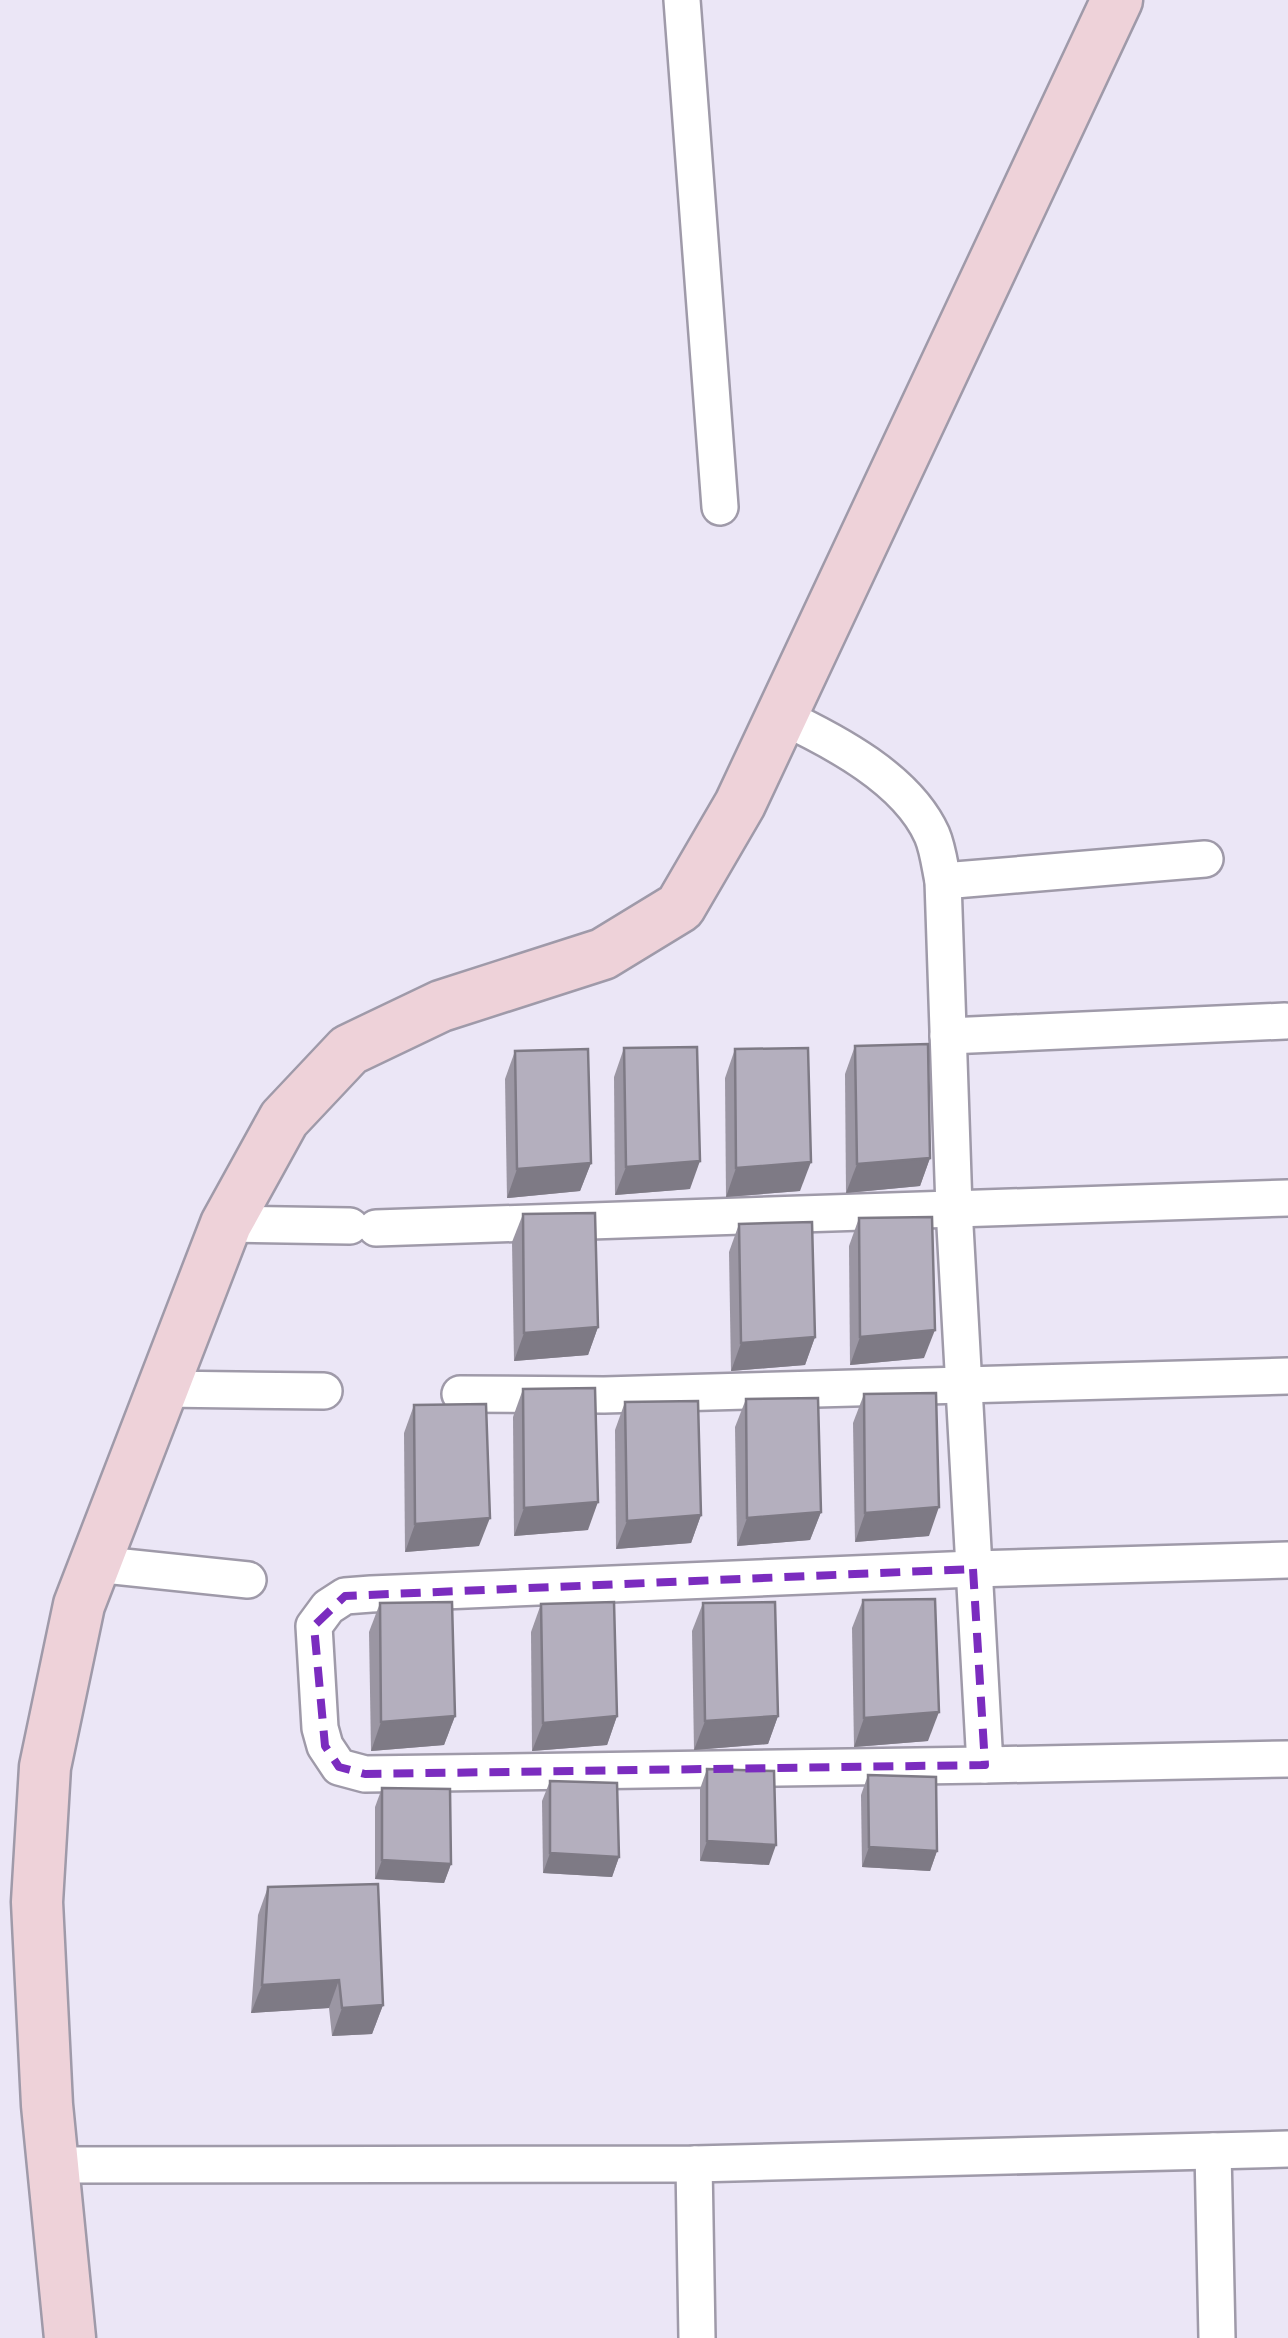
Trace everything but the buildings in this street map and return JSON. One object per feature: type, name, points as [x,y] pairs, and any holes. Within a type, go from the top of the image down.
[{"type":"street","points":[[682,0],[720,507]]},
{"type":"street","points":[[70,2338],[53,2164],[37,1902],[45,1766],[79,1604],[226,1224],[284,1119],[349,1050],[442,1006],[603,954],[680,907],[740,804],[1117,0]]},
{"type":"street","points":[[781,716],[837,742],[902,792],[932,836],[943,882],[954,1208],[985,1765]]},
{"type":"street","points":[[943,882],[1205,858]]},
{"type":"street","points":[[948,1036],[1285,1021]]},
{"type":"street","points":[[226,1224],[363,1227],[1288,1198]]},
{"type":"street","points":[[460,1394],[604,1395],[1288,1376]]},
{"type":"street","points":[[163,1388],[324,1390]]},
{"type":"street","points":[[1288,1560],[973,1568],[345,1596],[328,1607],[314,1626],[320,1728],[325,1746],[339,1767],[365,1774],[1288,1760]]},
{"type":"street","points":[[95,1564],[248,1580]]},
{"type":"street","points":[[53,2164],[694,2164],[1288,2149]]},
{"type":"street","points":[[1213,2151],[1216,2338]]},
{"type":"street","points":[[694,2164],[697,2338]]},
{"type":"highlighted area","points":[[973,1569],[985,1765],[365,1774],[339,1767],[325,1746],[314,1626],[345,1596]]}]
